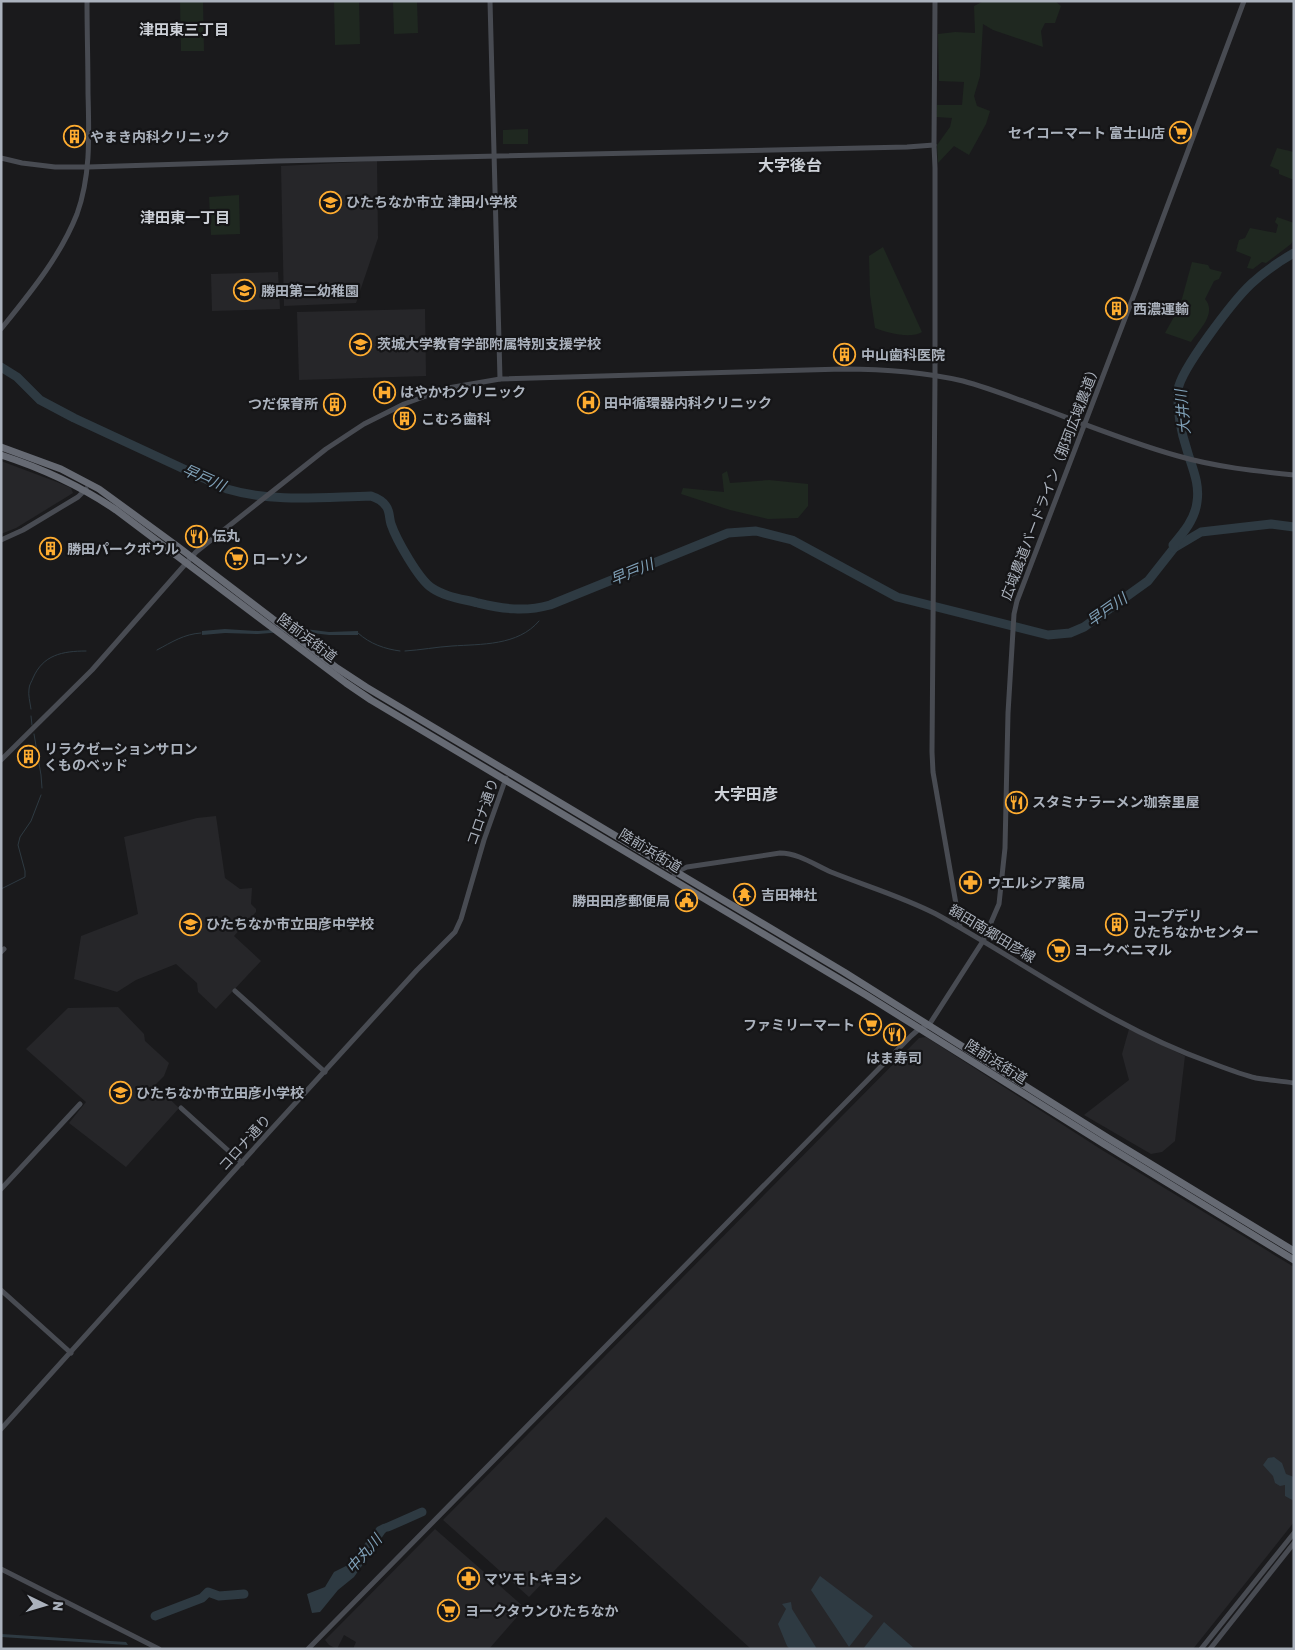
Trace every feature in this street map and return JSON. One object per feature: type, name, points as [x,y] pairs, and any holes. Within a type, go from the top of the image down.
[{"type":"highway","name":"陸前浜街道","points":[[1,447],[60,469],[88,487],[121,504],[192,556],[337,668],[507,776]]},
{"type":"highway","name":"陸前浜街道","points":[[1,455],[88,487],[346,683],[674,876],[1294,1260]]},
{"type":"highway","name":"陸前浜街道","points":[[674,876],[929,1025],[1108,1138],[1294,1251]]},
{"type":"street","points":[[1,328],[28,296],[61,248],[82,196],[88,167],[89,142],[87,1]]},
{"type":"street","points":[[490,1],[500,379]]},
{"type":"street","points":[[935,1],[935,375],[931,723],[933,769],[960,927]]},
{"type":"street","name":"広域農道バードライン（那珂広域農道）","points":[[929,1025],[983,941],[999,904],[1005,848],[1012,637],[1017,601],[1244,1]]},
{"type":"street","points":[[1,158],[22,164],[88,167],[494,156],[907,148],[934,145]]},
{"type":"street","points":[[1,760],[92,670],[192,556],[339,440],[385,413],[448,388],[500,379],[860,369],[935,375],[999,392],[1157,450],[1202,462],[1294,476]]},
{"type":"street","points":[[1,540],[23,530],[78,497],[88,487]]},
{"type":"street","name":"コロナ通り","points":[[1,1429],[417,970],[455,932],[463,912],[484,840],[507,776]]},
{"type":"street","name":"額田南郷田彦線","points":[[674,876],[687,867],[788,853],[831,872],[921,906],[960,927],[1087,1004],[1177,1050],[1238,1073],[1257,1078],[1294,1083]]},
{"type":"street","points":[[235,991],[325,1072]]},
{"type":"street","points":[[308,1649],[919,1029],[929,1025]]},
{"type":"street","points":[[1,1189],[80,1104]]},
{"type":"street","points":[[181,1108],[242,1163]]},
{"type":"street","points":[[1,1290],[71,1353]]},
{"type":"street","points":[[1201,1649],[1294,1533]]},
{"type":"street","points":[[1210,1649],[1294,1543]]},
{"type":"street","points":[[1,1569],[159,1649]]},
{"type":"shaded area","points":[[180,1],[203,1],[204,51],[181,51]]},
{"type":"shaded area","points":[[334,1],[359,1],[360,44],[335,45]]},
{"type":"shaded area","points":[[393,1],[417,1],[418,33],[394,34]]},
{"type":"shaded area","points":[[984,1],[1055,1],[1061,6],[1055,23],[1045,23],[1041,31],[1043,47],[993,30],[983,24],[980,76],[974,96],[977,106],[990,111],[986,124],[969,155],[954,146],[938,163],[937,145],[950,127],[952,118],[936,117],[937,105],[962,105],[964,82],[939,81],[938,34],[955,32],[975,33],[974,6]]},
{"type":"shaded area","points":[[528,129],[528,144],[503,144],[503,130]]},
{"type":"shaded area","points":[[1277,148],[1294,152],[1294,180],[1279,174],[1279,170],[1270,166]]},
{"type":"shaded area","name":"ひたちなか市立 津田小学校","points":[[377,161],[378,238],[356,303],[284,306],[281,166]]},
{"type":"shaded area","points":[[239,195],[240,234],[211,235],[209,197]]},
{"type":"shaded area","points":[[1277,217],[1294,223],[1294,239],[1291,244],[1266,263],[1262,262],[1253,269],[1247,268],[1251,257],[1236,251],[1239,240],[1245,238],[1250,228],[1276,233],[1278,225],[1275,222]]},
{"type":"shaded area","points":[[883,247],[922,332],[912,335],[899,334],[875,328],[870,295],[869,256]]},
{"type":"shaded area","points":[[1192,262],[1208,265],[1210,269],[1222,272],[1219,279],[1214,281],[1205,299],[1209,310],[1206,321],[1191,342],[1165,333],[1180,306]]},
{"type":"shaded area","name":"勝田第二幼稚園","points":[[278,272],[280,309],[212,311],[211,274]]},
{"type":"shaded area","name":"茨城大学教育学部附属特別支援学校","points":[[425,309],[426,376],[299,380],[297,312]]},
{"type":"shaded area","points":[[1,461],[71,488],[73,493],[16,528],[1,534]]},
{"type":"shaded area","points":[[727,471],[730,483],[769,480],[808,484],[808,506],[798,518],[768,519],[730,510],[681,494],[683,488],[724,492],[722,474]]},
{"type":"shaded area","name":"ひたちなか市立田彦中学校","points":[[216,816],[225,878],[240,889],[252,888],[251,904],[256,909],[256,912],[234,936],[261,961],[216,1009],[198,992],[197,983],[176,964],[136,980],[117,992],[74,979],[81,936],[138,914],[124,837],[197,818]]},
{"type":"shaded area","name":"ひたちなか市立田彦小学校","points":[[118,1007],[144,1034],[145,1041],[169,1063],[164,1076],[155,1085],[179,1108],[126,1167],[69,1123],[86,1102],[26,1049],[68,1008]]},
{"type":"shaded area","points":[[1129,1029],[1185,1056],[1175,1141],[1162,1152],[1151,1154],[1084,1115],[1129,1080],[1122,1054]]},
{"type":"shaded area","points":[[926,1037],[1102,1150],[1294,1267],[1294,1522],[1193,1649],[751,1649],[606,1517],[529,1597],[443,1520],[919,1038]]},
{"type":"shaded area","points":[[435,1529],[525,1608],[489,1649],[353,1649],[356,1642],[344,1635],[337,1649],[329,1645],[325,1640]]},
{"type":"water","points":[[297,628],[329,632],[358,631],[358,635],[329,635],[296,631],[202,635],[202,631],[225,629],[258,631]]},
{"type":"water","points":[[1274,1457],[1282,1463],[1286,1474],[1294,1477],[1294,1501],[1285,1496],[1285,1485],[1280,1486],[1275,1483],[1273,1476],[1263,1465],[1268,1458]]},
{"type":"water","points":[[398,1522],[385,1533],[354,1577],[338,1590],[320,1612],[312,1613],[307,1594],[325,1587],[334,1572],[350,1564],[377,1527]]},
{"type":"water","points":[[820,1576],[873,1616],[849,1647],[811,1590]]},
{"type":"water","points":[[791,1602],[792,1609],[817,1649],[790,1649],[787,1646],[778,1624],[786,1609],[782,1604]]},
{"type":"water","points":[[884,1622],[915,1649],[863,1649]]},
{"type":"water","points":[[1,1634],[126,1642],[128,1645],[1,1637]]},
{"type":"waterway","name":"大井川","points":[[1174,548],[1173,545],[1185,530],[1194,514],[1198,495],[1195,476],[1180,421],[1178,390],[1181,380],[1197,352],[1243,292],[1266,271],[1294,253]]},
{"type":"waterway","name":"早戸川","points":[[1,367],[17,377],[40,400],[74,418],[227,489],[281,498],[371,496],[377,498],[387,508],[391,524],[408,559],[427,584],[448,596],[505,608],[523,609],[550,605],[728,533],[756,531],[792,540],[897,597],[1048,635],[1070,633],[1084,627],[1148,581],[1174,548],[1201,532],[1271,524],[1294,527]]},
{"type":"waterway","points":[[405,651],[498,642],[521,635],[539,621]]},
{"type":"waterway","points":[[157,650],[173,641],[201,633]]},
{"type":"waterway","points":[[358,633],[378,645],[400,651]]},
{"type":"waterway","points":[[31,709],[29,686],[42,664],[61,653],[86,651]]},
{"type":"waterway","points":[[31,716],[32,725]]},
{"type":"waterway","points":[[34,734],[42,788]]},
{"type":"waterway","points":[[1,889],[25,877],[18,845],[20,837],[31,821],[41,795]]},
{"type":"waterway","name":"中丸川","points":[[388,1527],[422,1512]]},
{"type":"waterway","name":"中丸川","points":[[155,1616],[202,1598],[208,1592],[219,1596],[244,1594]]},
{"type":"place","name":"セイコーマート 富士山店","points":[[1181,133]]},
{"type":"place","name":"やまき内科クリニック","points":[[74,137]]},
{"type":"place","name":"ひたちなか市立 津田小学校","points":[[330,202]]},
{"type":"place","name":"勝田第二幼稚園","points":[[245,291]]},
{"type":"place","name":"西濃運輸","points":[[1117,309]]},
{"type":"place","name":"茨城大学教育学部附属特別支援学校","points":[[361,344]]},
{"type":"place","name":"中山歯科医院","points":[[845,355]]},
{"type":"place","name":"はやかわクリニック","points":[[384,392]]},
{"type":"place","name":"田中循環器内科クリニック","points":[[588,403]]},
{"type":"place","name":"つだ保育所","points":[[334,404]]},
{"type":"place","name":"こむろ歯科","points":[[405,419]]},
{"type":"place","name":"伝丸","points":[[196,536]]},
{"type":"place","name":"勝田パークボウル","points":[[51,549]]},
{"type":"place","name":"ローソン","points":[[236,559]]},
{"type":"place","name":"リラクゼーションサロン くものベッド","points":[[28,757]]},
{"type":"place","name":"スタミナラーメン珈奈里屋","points":[[1016,802]]},
{"type":"place","name":"ウエルシア薬局","points":[[971,883]]},
{"type":"place","name":"吉田神社","points":[[745,895]]},
{"type":"place","name":"勝田田彦郵便局","points":[[686,901]]},
{"type":"place","name":"ひたちなか市立田彦中学校","points":[[190,924]]},
{"type":"place","name":"コープデリ ひたちなかセンター","points":[[1117,924]]},
{"type":"place","name":"ヨークベニマル","points":[[1058,950]]},
{"type":"place","name":"ファミリーマート","points":[[871,1025]]},
{"type":"place","name":"はま寿司","points":[[894,1035]]},
{"type":"place","name":"ひたちなか市立田彦小学校","points":[[120,1093]]},
{"type":"place","name":"マツモトキヨシ","points":[[468,1579]]},
{"type":"place","name":"ヨークタウンひたちなか","points":[[449,1611]]},
{"type":"district","name":"津田東三丁目","points":[[184,30]]},
{"type":"district","name":"大字後台","points":[[790,165]]},
{"type":"district","name":"津田東一丁目","points":[[185,218]]},
{"type":"district","name":"大字田彦","points":[[746,794]]}]
